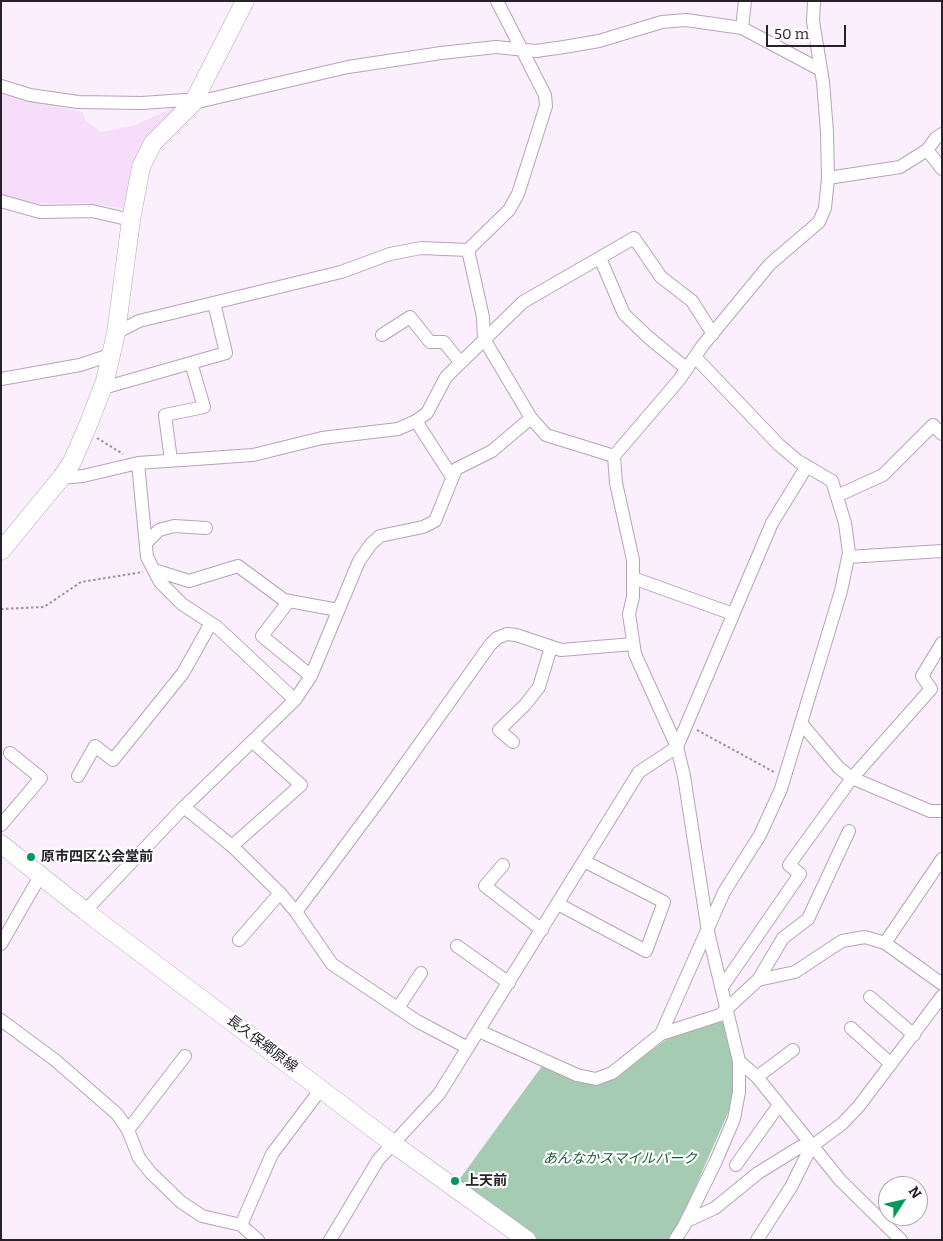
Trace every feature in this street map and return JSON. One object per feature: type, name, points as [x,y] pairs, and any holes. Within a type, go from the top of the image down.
[{"type":"main road","points":[[1,551],[61,478],[86,431],[103,388],[116,333],[131,220],[141,167],[153,142],[193,103],[245,1]]},
{"type":"main road","name":"長久保郷原線","points":[[1,844],[85,911],[392,1143],[527,1240]]},
{"type":"street","points":[[116,333],[139,321],[340,272],[390,254],[421,248],[468,250],[509,210],[518,194],[546,106],[545,95],[497,1]]},
{"type":"street","points":[[742,28],[745,1]]},
{"type":"street","points":[[675,1240],[687,1221],[734,1119],[739,1092],[739,1061],[708,932],[684,776],[677,747],[668,722],[650,692],[633,644],[629,614],[633,597],[632,560],[616,483],[614,456],[687,369],[770,264],[815,227],[824,208],[828,178],[827,132],[813,21],[814,1]]},
{"type":"street","points":[[1,86],[30,95],[78,102],[142,103],[185,100],[193,103],[348,67],[441,53],[496,48],[536,51],[599,40],[662,22],[686,20],[742,28],[819,68]]},
{"type":"street","points":[[828,178],[900,167],[927,150],[936,138],[942,134]]},
{"type":"street","points":[[927,150],[942,169]]},
{"type":"street","points":[[1,201],[40,212],[92,211],[131,220]]},
{"type":"street","points":[[61,478],[83,476],[138,463],[253,455],[322,438],[398,429],[416,421],[427,413],[446,377],[523,302],[634,238],[661,277],[692,301],[713,334]]},
{"type":"street","points":[[468,250],[483,318],[484,339],[531,418],[546,435],[614,456]]},
{"type":"street","points":[[600,258],[624,314],[648,337],[687,369]]},
{"type":"street","points":[[103,388],[226,353],[214,303]]},
{"type":"street","points":[[382,335],[410,318],[430,342],[444,342],[460,362]]},
{"type":"street","points":[[1,379],[80,365],[110,355]]},
{"type":"street","points":[[661,1034],[708,932],[724,892],[760,835],[784,778],[842,591],[848,557],[846,523],[832,481],[807,466],[779,445],[696,357]]},
{"type":"street","points":[[171,460],[165,415],[204,407],[191,363]]},
{"type":"street","points":[[85,911],[184,807],[295,700],[311,676],[358,561],[371,544],[380,536],[423,527],[435,521],[456,469],[492,451],[531,418]]},
{"type":"street","points":[[416,421],[452,477]]},
{"type":"street","points":[[837,496],[883,475],[933,425],[942,434]]},
{"type":"street","points":[[138,463],[148,557],[160,582],[182,604],[211,623],[295,700]]},
{"type":"street","points":[[330,1240],[378,1160],[438,1094],[639,772],[677,747],[772,523],[807,466]]},
{"type":"street","points":[[146,543],[159,530],[174,526],[206,528]]},
{"type":"street","points":[[848,557],[942,551]]},
{"type":"street","points":[[154,570],[189,581],[238,566],[284,600],[338,610]]},
{"type":"street","points":[[632,578],[733,614]]},
{"type":"street","points":[[289,601],[262,636],[311,676]]},
{"type":"street","points":[[78,776],[95,746],[113,760],[183,673],[211,623]]},
{"type":"street","points":[[296,912],[381,798],[490,645],[497,638],[507,634],[561,650],[633,644]]},
{"type":"street","points":[[722,987],[800,874],[789,864],[852,778],[931,689],[922,676],[942,644]]},
{"type":"street","points":[[513,742],[499,730],[525,705],[538,687],[551,647]]},
{"type":"street","points":[[801,723],[839,768],[852,778],[930,811],[941,810]]},
{"type":"street","points":[[232,846],[301,785],[253,742]]},
{"type":"street","points":[[1,825],[41,778],[10,753]]},
{"type":"street","points":[[184,807],[232,846],[280,893],[296,912],[332,964],[417,1021],[468,1048]]},
{"type":"street","points":[[479,1031],[577,1075],[596,1079],[612,1073],[661,1034],[720,1015],[758,980],[783,938],[808,919],[849,831]]},
{"type":"street","points":[[885,943],[942,859]]},
{"type":"street","points":[[558,904],[646,952],[664,902],[584,861]]},
{"type":"street","points":[[503,865],[485,886],[542,930]]},
{"type":"street","points":[[1,944],[40,876]]},
{"type":"street","points":[[239,940],[280,893]]},
{"type":"street","points":[[758,980],[795,972],[842,941],[864,937],[885,943],[942,984]]},
{"type":"street","points":[[457,946],[508,983]]},
{"type":"street","points":[[398,1008],[421,973]]},
{"type":"street","points":[[870,997],[914,1035]]},
{"type":"street","points":[[757,1240],[790,1187],[811,1147],[843,1123],[940,1003]]},
{"type":"street","points":[[1,1020],[55,1060],[117,1114],[128,1130],[139,1158],[151,1173],[181,1202],[202,1216],[241,1226],[258,1240]]},
{"type":"street","points":[[851,1028],[891,1064]]},
{"type":"street","points":[[757,1077],[793,1050]]},
{"type":"street","points":[[128,1130],[185,1056]]},
{"type":"street","points":[[739,1061],[757,1077],[811,1147],[840,1180],[901,1240]]},
{"type":"street","points":[[241,1226],[272,1154],[321,1089]]},
{"type":"street","points":[[736,1165],[779,1105]]},
{"type":"street","points":[[687,1221],[715,1208],[758,1173],[800,1147],[811,1147]]},
{"type":"path","points":[[86,431],[138,463]]},
{"type":"path","points":[[1,609],[44,607],[82,582],[154,570]]},
{"type":"path","points":[[686,724],[784,778]]},
{"type":"shaded area","points":[[1,90],[36,102],[83,112],[85,120],[101,132],[133,126],[177,106],[181,107],[124,209],[89,203],[36,204],[1,194]]},
{"type":"green space","name":"あんなかスマイルパーク","points":[[720,1022],[726,1023],[734,1062],[736,1081],[732,1104],[672,1240],[533,1240],[456,1184],[542,1066],[578,1082],[589,1084],[612,1079],[667,1039],[683,1032]]},
{"type":"place","name":"原市四区公会堂前","points":[[31,857]]},
{"type":"place","name":"上天前","points":[[455,1181]]}]
